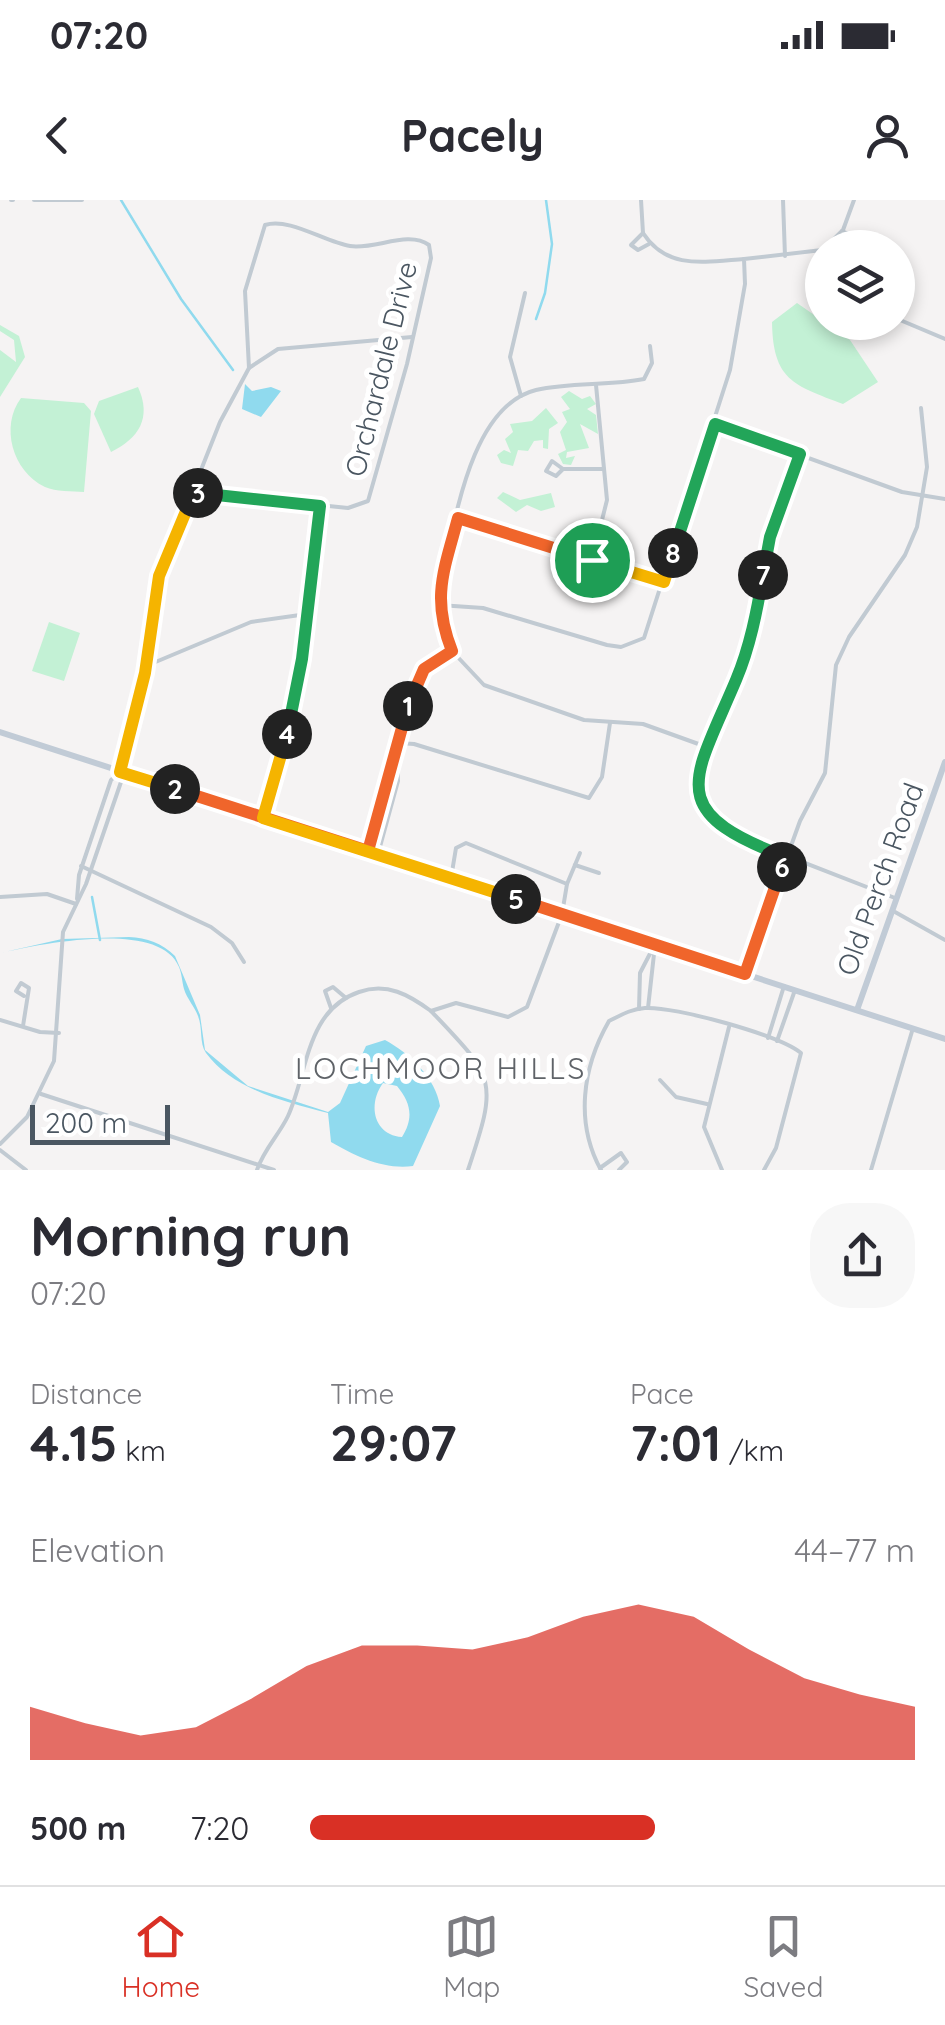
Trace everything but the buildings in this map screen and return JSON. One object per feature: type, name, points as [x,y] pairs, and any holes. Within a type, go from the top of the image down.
[{"type":"main road","points":[[0,732],[945,1039]]},
{"type":"main road","name":"Old Perch Road","points":[[858,1010],[945,762]]},
{"type":"street","points":[[34,200],[82,200]]},
{"type":"street","points":[[641,200],[643,233],[666,256],[685,262],[805,252]]},
{"type":"street","points":[[784,200],[786,256]]},
{"type":"street","points":[[842,230],[854,200]]},
{"type":"street","name":"Orchardale Drive","points":[[249,368],[245,292],[251,263],[268,223],[348,246],[417,240],[429,245],[430,258],[412,337],[368,501],[359,507],[320,506],[293,713],[263,818]]},
{"type":"street","points":[[643,233],[632,238],[632,248],[650,244]]},
{"type":"street","points":[[438,605],[483,608],[620,646],[637,643],[647,634],[730,370],[745,284],[744,259]]},
{"type":"street","points":[[521,396],[510,357],[526,293]]},
{"type":"street","points":[[915,326],[945,339]]},
{"type":"street","points":[[26,1170],[0,1147],[27,1117],[54,1062],[59,1033],[62,940],[90,870],[120,772],[146,666],[159,576],[232,396],[249,368],[278,348],[412,337]]},
{"type":"street","points":[[650,346],[652,363],[644,379],[521,396],[487,424],[458,518],[438,605],[452,651],[468,672],[502,694],[584,720],[643,724],[704,746]]},
{"type":"street","points":[[592,560],[606,512],[596,385]]},
{"type":"street","points":[[745,974],[786,857],[824,773],[832,690],[842,650],[905,556],[924,496],[927,450],[922,408]]},
{"type":"street","points":[[715,424],[945,500]]},
{"type":"street","points":[[800,454],[770,537],[748,646],[704,746],[699,782],[710,816],[728,833],[895,898]]},
{"type":"street","points":[[563,469],[604,469]]},
{"type":"street","points":[[194,492],[320,506]]},
{"type":"street","points":[[458,518],[664,582]]},
{"type":"street","points":[[146,666],[251,622],[308,614]]},
{"type":"street","points":[[368,851],[416,680],[435,660],[452,651]]},
{"type":"street","points":[[399,743],[414,744],[583,798],[594,794],[602,777],[610,723]]},
{"type":"street","points":[[378,854],[398,782],[397,754]]},
{"type":"street","points":[[76,904],[82,866],[111,780],[120,772]]},
{"type":"street","points":[[451,878],[456,848],[466,843],[567,884]]},
{"type":"street","points":[[431,1011],[456,1002],[501,1016],[520,1014],[533,998],[580,853]]},
{"type":"street","points":[[82,866],[211,927],[232,942],[244,962]]},
{"type":"street","points":[[575,866],[599,873]]},
{"type":"street","points":[[0,897],[46,894],[76,904]]},
{"type":"street","points":[[890,910],[945,940]]},
{"type":"street","points":[[644,1009],[655,944]]},
{"type":"street","points":[[644,1009],[640,973],[655,944]]},
{"type":"street","points":[[768,1038],[784,986]]},
{"type":"street","points":[[258,1168],[292,1102],[319,1024],[331,1008],[346,998],[362,990],[390,988],[431,1011],[477,1059],[489,1090],[468,1170]]},
{"type":"street","points":[[331,1008],[325,991],[338,989],[346,998]]},
{"type":"street","points":[[777,1041],[794,990]]},
{"type":"street","points":[[22,1026],[24,996]]},
{"type":"street","points":[[619,1170],[627,1162],[621,1153],[600,1169],[585,1131],[586,1084],[609,1021],[644,1009],[686,1012],[797,1049],[801,1058],[776,1148],[764,1170]]},
{"type":"street","points":[[0,1020],[59,1033]]},
{"type":"street","points":[[722,1170],[705,1135],[707,1104],[729,1027]]},
{"type":"street","points":[[870,1170],[913,1028]]},
{"type":"street","points":[[660,1080],[676,1097],[707,1104]]},
{"type":"street","points":[[41,1094],[258,1168],[274,1170]]},
{"type":"green space","points":[[797,303],[805,309],[805,340],[850,340],[878,382],[843,404],[799,385],[789,378],[776,357],[772,322]]},
{"type":"green space","points":[[0,325],[19,336],[25,357],[0,397],[0,350],[16,362],[14,340],[0,331]]},
{"type":"green space","points":[[138,387],[144,408],[140,426],[129,440],[111,452],[94,414],[99,401]]},
{"type":"green space","points":[[569,391],[582,399],[590,396],[596,404],[587,409],[596,415],[598,434],[580,424],[589,448],[567,452],[566,458],[575,456],[571,465],[563,464],[558,454],[566,450],[560,432],[567,422],[562,412],[570,409],[561,397]]},
{"type":"green space","points":[[21,398],[84,403],[91,411],[84,492],[49,489],[24,470],[11,434],[11,421]]},
{"type":"green space","points":[[546,408],[558,423],[549,429],[548,449],[543,448],[543,440],[534,441],[528,451],[518,450],[513,466],[501,463],[497,455],[504,450],[511,453],[505,439],[513,432],[510,424],[532,421]]},
{"type":"green space","points":[[503,492],[520,500],[551,493],[555,507],[541,511],[527,505],[516,512],[497,498]]},
{"type":"green space","points":[[49,622],[80,633],[64,681],[32,671]]},
{"type":"water","points":[[245,384],[252,391],[271,387],[281,391],[261,417],[242,409]]},
{"type":"water","points":[[129,937],[148,940],[165,948],[175,956],[200,1015],[205,1050],[248,1086],[328,1112],[340,1103],[366,1046],[385,1040],[394,1045],[427,1076],[440,1106],[413,1166],[381,1164],[350,1152],[331,1142],[328,1113],[261,1093],[245,1085],[217,1066],[204,1049],[198,1016],[185,993],[179,967],[167,952],[149,943],[97,939],[0,953],[62,939]],"holes":[[[383,1083],[397,1086],[409,1111],[402,1137],[379,1125],[375,1109]]]},
{"type":"waterway","points":[[121,200],[181,299],[233,370]]},
{"type":"waterway","points":[[536,319],[545,293],[552,244],[546,200]]},
{"type":"waterway","points":[[92,897],[100,940]]},
{"type":"district","name":"LOCHMOOR HILLS","points":[[441,1069]]},
{"type":"route","points":[[592,560],[458,518],[439,591],[438,614],[452,651],[435,660],[416,680],[397,754],[391,770],[368,851],[330,839],[318,835],[297,828],[238,810],[120,772],[145,673],[159,576],[194,492],[320,506],[293,713],[275,773],[263,818],[745,974],[786,857],[720,827],[704,806],[699,769],[704,746],[736,681],[748,646],[770,537],[800,454],[715,424],[664,582],[592,560]]}]
